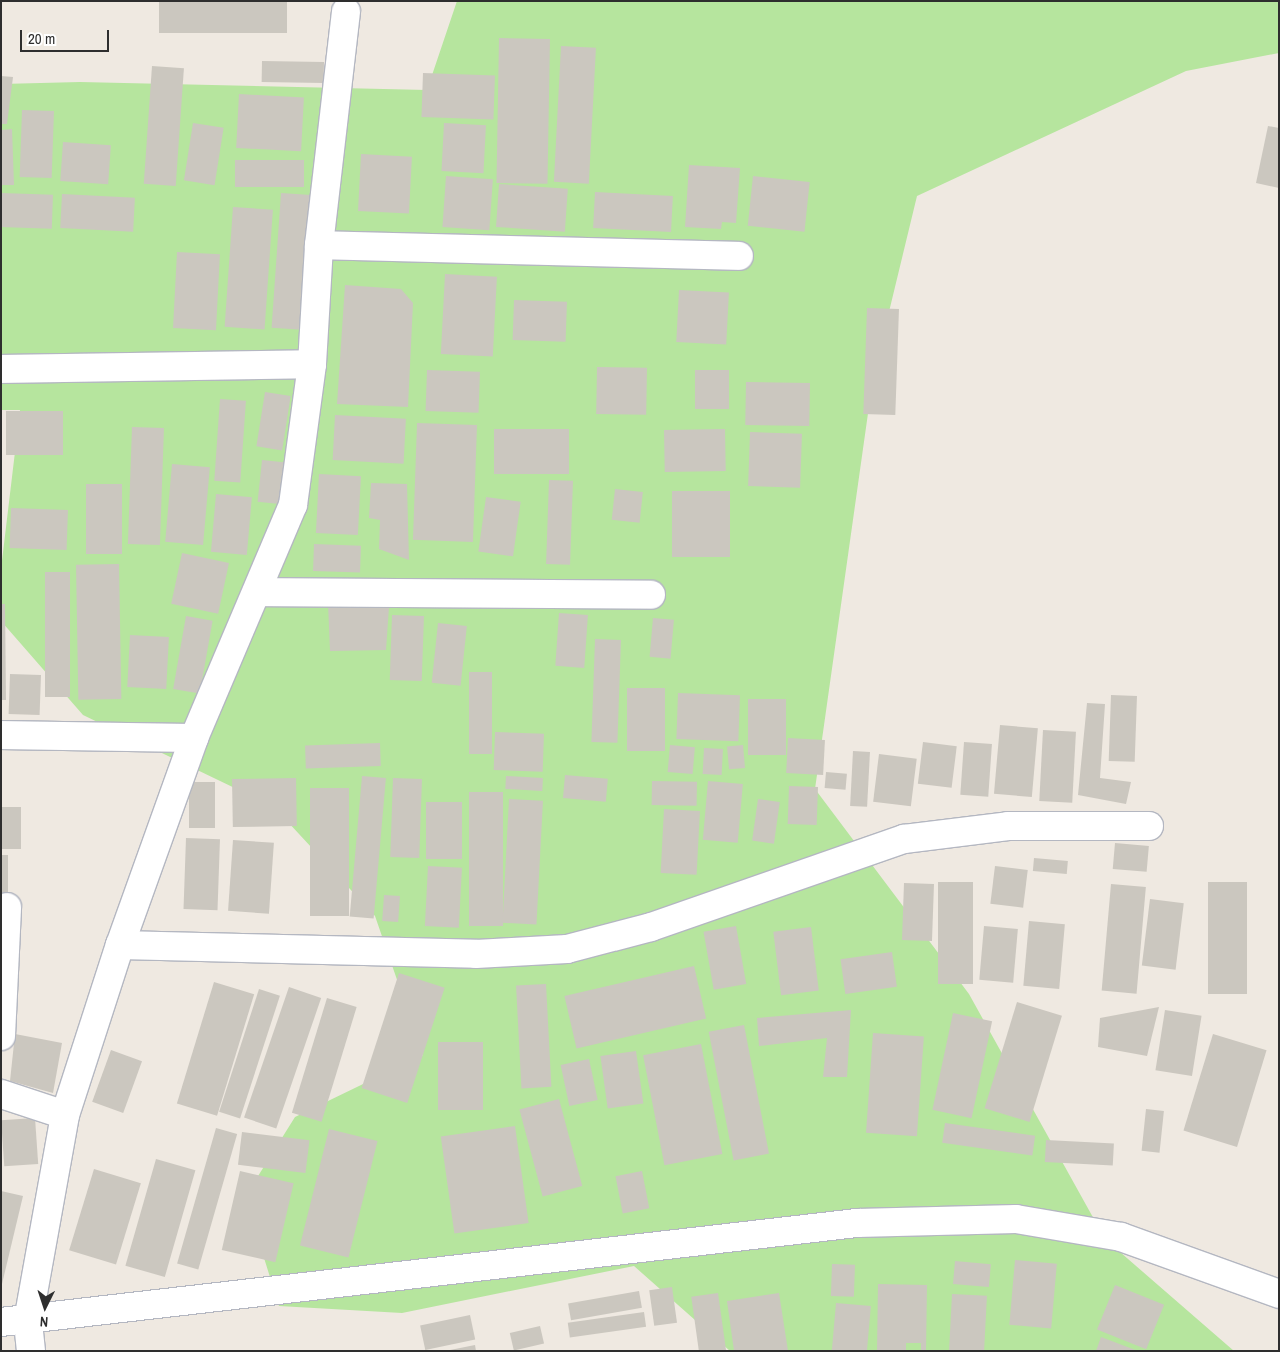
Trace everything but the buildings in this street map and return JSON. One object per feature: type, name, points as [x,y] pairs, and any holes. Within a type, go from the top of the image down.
[{"type":"street","points":[[31,1351],[28,1321],[65,1116],[120,945],[194,738],[293,505],[312,364],[318,245],[346,12]]},
{"type":"street","points":[[318,245],[739,256]]},
{"type":"street","points":[[1,369],[312,364]]},
{"type":"street","points":[[257,592],[651,595]]},
{"type":"street","points":[[1,735],[194,738]]},
{"type":"street","points":[[120,945],[476,954],[567,949],[651,927],[904,839],[1008,826],[1149,826]]},
{"type":"street","points":[[1,1036],[7,907]]},
{"type":"street","points":[[1,1094],[65,1116]]},
{"type":"street","points":[[1,1322],[28,1321],[857,1223],[1016,1219],[1121,1237],[1273,1291]]},
{"type":"green space","points":[[457,1],[1279,1],[1279,53],[1186,71],[917,196],[873,378],[815,789],[969,994],[1105,1239],[1234,1351],[730,1351],[634,1266],[402,1313],[279,1306],[245,1197],[295,1117],[423,1055],[375,916],[274,807],[83,715],[1,621],[1,569],[20,410],[1,410],[1,84],[80,82],[427,90]]}]
